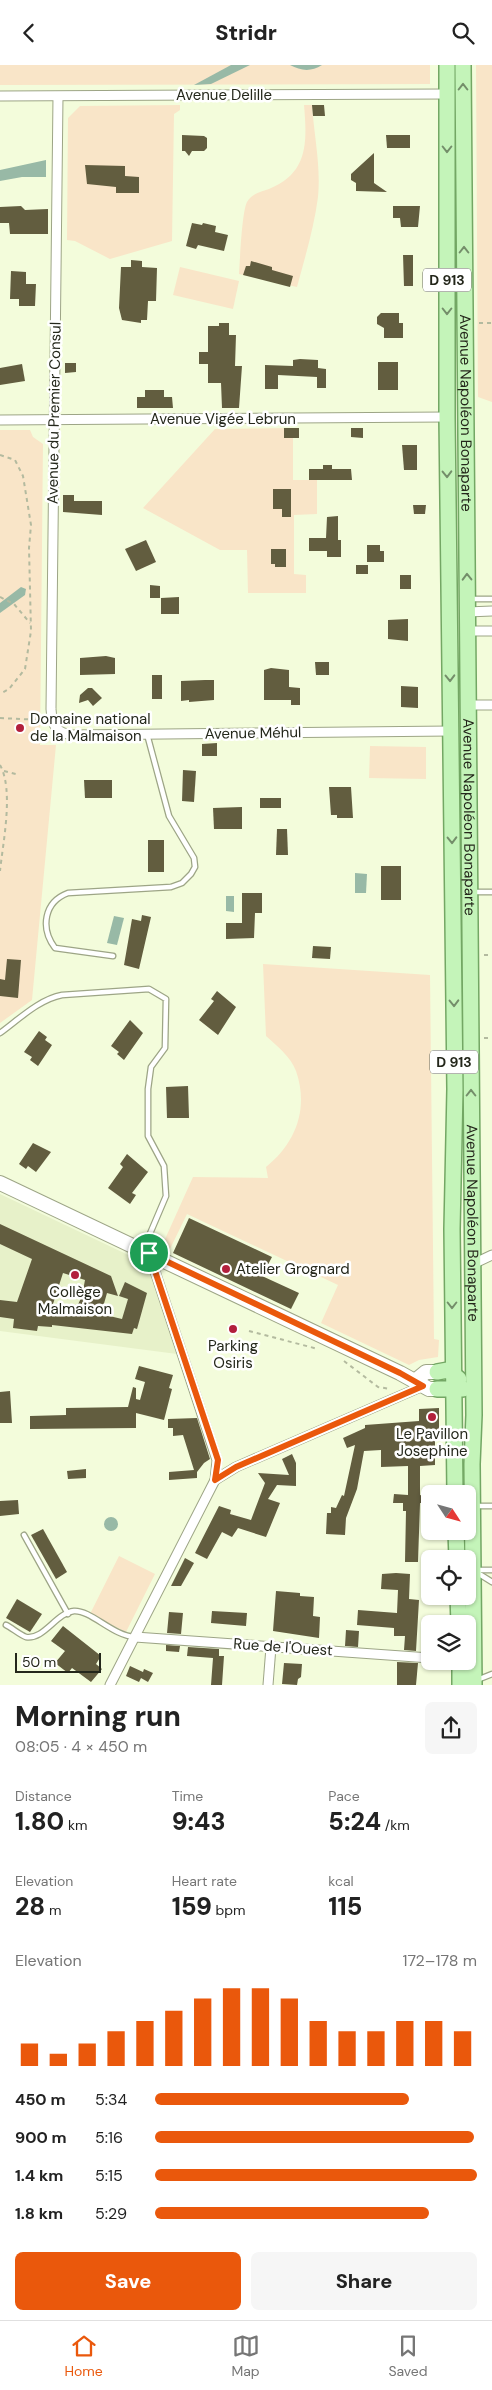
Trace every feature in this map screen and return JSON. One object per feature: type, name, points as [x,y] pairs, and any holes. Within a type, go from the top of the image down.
[{"type":"main road","name":"Avenue Napoléon Bonaparte","points":[[447,65],[447,417],[455,1165],[452,1190],[453,1372]]},
{"type":"main road","name":"Avenue Napoléon Bonaparte","points":[[456,1485],[473,1264],[463,65]]},
{"type":"main road","points":[[448,358],[459,353],[466,356]]},
{"type":"main road","points":[[449,595],[459,594],[467,604]]},
{"type":"main road","name":"D 913","points":[[455,1165],[462,1177],[463,1254],[473,1264]]},
{"type":"main road","points":[[452,1274],[473,1264]]},
{"type":"main road","points":[[425,1385],[463,1389],[461,1382],[453,1372],[437,1371]]},
{"type":"main road","name":"Avenue Napoléon Bonaparte","points":[[463,1389],[472,1464],[472,1485]]},
{"type":"main road","name":"Avenue Napoléon Bonaparte","points":[[469,1684],[472,1605]]},
{"type":"main road","points":[[464,1670],[469,1684]]},
{"type":"street","name":"Avenue Delille","points":[[0,96],[448,94]]},
{"type":"street","name":"Avenue du Premier Consul","points":[[56,729],[52,720],[51,709],[58,97]]},
{"type":"street","name":"Avenue Vigée Lebrun","points":[[0,420],[447,417]]},
{"type":"street","points":[[467,604],[492,611]]},
{"type":"street","points":[[468,631],[492,631]]},
{"type":"street","points":[[468,705],[492,705]]},
{"type":"street","name":"Avenue Méhul","points":[[56,729],[63,734],[73,735],[451,731]]},
{"type":"street","points":[[0,1183],[425,1385]]},
{"type":"street","points":[[110,1685],[215,1480],[218,1460],[146,1252]]},
{"type":"street","points":[[473,1264],[492,1255]]},
{"type":"street","points":[[425,1385],[426,1373],[437,1371]]},
{"type":"street","points":[[215,1480],[236,1467],[425,1385]]},
{"type":"street","name":"Rue de l'Ouest","points":[[135,1637],[421,1657]]},
{"type":"street","points":[[268,1685],[271,1647]]},
{"type":"lane","points":[[467,604],[492,599]]},
{"type":"lane","points":[[112,956],[56,947],[51,941],[46,927],[49,908],[57,897],[68,893],[171,887],[182,883],[195,867],[190,849],[169,817],[147,734]]},
{"type":"lane","points":[[470,892],[492,892]]},
{"type":"lane","points":[[0,1033],[46,1001],[62,995],[148,989],[166,999],[165,1047],[151,1067],[148,1089],[148,1136],[164,1166],[166,1196],[146,1252]]},
{"type":"lane","points":[[476,1506],[492,1506]]},
{"type":"lane","points":[[24,1535],[68,1613]]},
{"type":"lane","points":[[476,1570],[492,1570]]},
{"type":"lane","points":[[476,1572],[492,1582]]},
{"type":"lane","points":[[6,1625],[26,1637],[35,1636],[68,1613],[82,1612],[125,1636],[135,1637]]},
{"type":"lane","points":[[469,1684],[492,1674]]},
{"type":"path","points":[[478,323],[492,323]]},
{"type":"path","points":[[0,455],[15,460],[24,476],[31,525],[28,548],[29,648],[25,669],[9,689],[0,694]]},
{"type":"path","points":[[0,597],[14,604],[30,623]]},
{"type":"path","points":[[0,717],[40,720]]},
{"type":"path","points":[[0,765],[4,771],[6,790],[0,871]]},
{"type":"path","points":[[4,771],[16,774]]},
{"type":"path","points":[[0,823],[4,824]]},
{"type":"path","points":[[482,955],[492,955]]},
{"type":"path","points":[[481,1038],[492,1038]]},
{"type":"path","points":[[249,1331],[324,1351]]},
{"type":"path","points":[[340,1359],[378,1387],[390,1389]]},
{"type":"shaded area","points":[[0,65],[430,65],[430,84],[0,85]]},
{"type":"shaded area","points":[[231,65],[250,65],[211,84],[194,85]]},
{"type":"shaded area","points":[[290,65],[322,65],[306,70]]},
{"type":"shaded area","points":[[476,65],[492,65],[492,402],[478,397]]},
{"type":"shaded area","points":[[180,105],[180,110],[174,114],[172,241],[110,259],[75,241],[67,240],[68,118],[80,106]]},
{"type":"shaded area","points":[[304,105],[312,105],[319,185],[314,220],[297,287],[239,274],[245,207],[249,199],[254,195],[282,182],[292,174],[298,165],[303,155],[305,143]]},
{"type":"shaded area","points":[[46,160],[46,177],[22,177],[0,181],[0,170]]},
{"type":"shaded area","points":[[180,267],[239,281],[233,309],[173,295]]},
{"type":"shaded area","points":[[293,428],[293,480],[317,480],[317,514],[294,515],[294,574],[306,575],[306,593],[248,593],[247,550],[220,550],[143,508],[215,429]]},
{"type":"shaded area","name":"Domaine national de la Malmaison","points":[[0,430],[30,430],[33,437],[43,444],[40,745],[56,745],[32,1000],[0,1023]]},
{"type":"shaded area","points":[[21,587],[26,589],[25,595],[0,613],[0,603]]},
{"type":"shaded area","points":[[370,746],[426,747],[426,779],[369,778]]},
{"type":"shaded area","points":[[355,873],[367,874],[366,893],[355,893]]},
{"type":"shaded area","points":[[226,896],[234,896],[234,912],[226,911]]},
{"type":"shaded area","points":[[114,916],[124,918],[117,945],[107,943]]},
{"type":"shaded area","points":[[263,964],[430,975],[434,1339],[439,1340],[438,1357],[419,1360],[409,1365],[321,1323],[338,1285],[187,1214],[169,1251],[161,1248],[193,1177],[268,1178],[266,1167],[285,1147],[297,1124],[301,1098],[296,1071],[287,1056],[266,1036]]},
{"type":"shaded area","name":"Collège Malmaison","points":[[0,1194],[143,1262],[150,1271],[177,1354],[0,1331]]},
{"type":"shaded area","points":[[108,1517],[114,1517],[118,1524],[114,1531],[108,1531],[104,1527],[104,1521]]},
{"type":"shaded area","points":[[119,1556],[155,1574],[126,1632],[90,1614]]},
{"type":"building","points":[[312,105],[324,105],[325,116],[313,116]]},
{"type":"building","points":[[182,135],[204,136],[207,138],[207,148],[204,151],[192,151],[189,156],[185,151],[182,151]]},
{"type":"building","points":[[386,135],[410,135],[410,148],[387,148]]},
{"type":"building","points":[[374,153],[374,183],[387,192],[356,191],[356,183],[351,180],[351,174]]},
{"type":"building","points":[[85,165],[125,166],[125,176],[139,177],[139,193],[116,193],[116,187],[87,184]]},
{"type":"building","points":[[21,206],[25,210],[48,209],[48,234],[10,234],[9,223],[0,223],[0,207]]},
{"type":"building","points":[[393,206],[420,206],[418,227],[401,227],[400,218],[393,218]]},
{"type":"building","points":[[192,223],[216,226],[215,232],[228,235],[224,251],[198,245],[196,249],[186,246]]},
{"type":"building","points":[[403,255],[413,255],[413,286],[404,286]]},
{"type":"building","points":[[131,260],[142,261],[142,267],[157,268],[156,301],[148,301],[147,320],[141,320],[141,323],[122,320],[119,308],[121,267],[131,267]]},
{"type":"building","points":[[251,261],[293,276],[290,287],[243,275],[246,266],[250,266]]},
{"type":"building","points":[[11,271],[26,272],[26,284],[36,284],[35,306],[19,306],[19,299],[10,299]]},
{"type":"building","points":[[381,313],[399,313],[399,323],[403,323],[403,338],[384,338],[384,328],[377,324],[377,317]]},
{"type":"building","points":[[219,323],[229,323],[229,335],[236,335],[235,366],[242,366],[239,408],[222,408],[221,383],[208,383],[208,364],[199,364],[199,352],[208,352],[208,326],[219,326]]},
{"type":"building","points":[[293,360],[318,360],[318,368],[326,369],[326,388],[317,388],[317,377],[278,375],[278,389],[265,389],[265,365],[293,366]]},
{"type":"building","points":[[378,362],[398,362],[398,390],[378,390]]},
{"type":"building","points":[[65,363],[76,363],[76,372],[65,373]]},
{"type":"building","points":[[22,364],[25,381],[0,385],[0,368]]},
{"type":"building","points":[[145,390],[164,390],[164,397],[172,397],[173,408],[137,408],[137,397],[145,397]]},
{"type":"building","points":[[284,428],[299,428],[299,438],[284,438]]},
{"type":"building","points":[[351,428],[363,428],[363,438],[351,437]]},
{"type":"building","points":[[402,445],[417,445],[417,470],[404,470]]},
{"type":"building","points":[[323,465],[332,465],[332,469],[351,469],[352,480],[309,480],[309,469],[323,469]]},
{"type":"building","points":[[273,489],[291,489],[291,517],[282,517],[282,509],[273,509]]},
{"type":"building","points":[[63,495],[74,495],[74,501],[102,501],[102,515],[63,512]]},
{"type":"building","points":[[413,505],[426,505],[425,514],[414,514]]},
{"type":"building","points":[[338,516],[338,540],[341,540],[341,557],[327,557],[327,551],[309,551],[309,538],[326,538],[327,517]]},
{"type":"building","points":[[146,540],[156,562],[136,571],[125,549]]},
{"type":"building","points":[[367,545],[380,545],[380,551],[384,551],[384,562],[367,562]]},
{"type":"building","points":[[271,549],[286,549],[286,567],[275,567],[275,564],[271,564]]},
{"type":"building","points":[[356,565],[368,565],[368,574],[356,574]]},
{"type":"building","points":[[400,575],[411,575],[411,589],[400,589]]},
{"type":"building","points":[[150,585],[160,586],[160,598],[150,598]]},
{"type":"building","points":[[179,597],[179,614],[161,614],[161,598]]},
{"type":"building","points":[[408,619],[408,641],[388,639],[388,620]]},
{"type":"building","points":[[106,656],[115,658],[115,674],[80,675],[80,658]]},
{"type":"building","points":[[315,662],[329,662],[329,675],[316,675]]},
{"type":"building","points":[[271,668],[289,670],[289,687],[300,688],[300,705],[291,705],[291,700],[264,700],[264,670]]},
{"type":"building","points":[[152,675],[162,675],[162,699],[152,699]]},
{"type":"building","points":[[214,680],[214,700],[181,701],[181,681]]},
{"type":"building","points":[[401,686],[418,687],[418,708],[401,707]]},
{"type":"building","points":[[88,688],[92,688],[102,698],[93,706],[88,700],[79,703],[80,695]]},
{"type":"building","points":[[217,743],[217,756],[202,756],[202,744]]},
{"type":"building","points":[[183,770],[196,771],[194,802],[182,801]]},
{"type":"building","points":[[84,780],[112,780],[112,798],[85,798]]},
{"type":"building","points":[[329,787],[351,787],[353,818],[337,818],[337,815],[331,815]]},
{"type":"building","points":[[260,798],[281,798],[281,808],[260,808]]},
{"type":"building","points":[[242,807],[242,829],[214,829],[213,808]]},
{"type":"building","points":[[277,829],[287,829],[288,855],[276,855]]},
{"type":"building","points":[[148,840],[164,840],[164,872],[148,872]]},
{"type":"building","points":[[381,866],[401,866],[401,900],[381,900]]},
{"type":"building","points":[[242,893],[262,893],[262,913],[255,913],[254,938],[226,939],[226,923],[242,923]]},
{"type":"building","points":[[142,915],[151,917],[139,969],[124,965],[132,919],[141,921]]},
{"type":"building","points":[[313,946],[331,947],[330,959],[312,958]]},
{"type":"building","points":[[7,959],[21,960],[18,998],[0,996],[0,979],[5,980]]},
{"type":"building","points":[[217,991],[236,1007],[218,1035],[199,1020],[214,1001],[211,999]]},
{"type":"building","points":[[130,1020],[143,1033],[124,1060],[117,1054],[119,1052],[111,1046]]},
{"type":"building","points":[[39,1031],[47,1037],[45,1040],[52,1045],[38,1066],[30,1060],[32,1057],[24,1052]]},
{"type":"building","points":[[188,1086],[189,1118],[167,1118],[166,1087]]},
{"type":"building","points":[[33,1143],[51,1152],[36,1172],[28,1166],[26,1169],[19,1164]]},
{"type":"building","points":[[127,1154],[148,1172],[132,1193],[136,1195],[130,1204],[108,1188],[123,1167],[120,1164]]},
{"type":"building","points":[[189,1218],[272,1257],[262,1276],[299,1293],[291,1309],[173,1253]]},
{"type":"building","points":[[0,1224],[111,1276],[118,1296],[107,1293],[101,1314],[122,1319],[128,1299],[119,1296],[125,1282],[147,1293],[137,1329],[134,1328],[132,1334],[52,1325],[52,1327],[38,1326],[37,1331],[13,1328],[14,1319],[0,1317],[0,1300],[17,1302],[32,1259],[0,1244]],"holes":[[[63,1273],[85,1280],[82,1296],[75,1311],[53,1304]]]},
{"type":"building","points":[[139,1366],[173,1375],[169,1388],[172,1389],[164,1420],[136,1413],[136,1428],[30,1429],[30,1416],[66,1415],[66,1408],[128,1407],[133,1387],[136,1388],[136,1399],[140,1400],[145,1382],[135,1379]]},
{"type":"building","points":[[10,1391],[12,1423],[0,1423],[0,1392]]},
{"type":"building","points":[[439,1408],[439,1436],[435,1437],[435,1465],[420,1466],[421,1503],[418,1562],[405,1562],[406,1511],[403,1511],[403,1503],[393,1503],[394,1494],[408,1495],[408,1466],[381,1467],[381,1450],[364,1451],[357,1489],[346,1518],[345,1535],[326,1534],[327,1513],[331,1513],[331,1507],[336,1508],[342,1495],[344,1496],[355,1445],[347,1448],[343,1438],[365,1428],[365,1425],[419,1421],[419,1409]]},
{"type":"building","points":[[197,1418],[210,1459],[197,1472],[197,1478],[169,1480],[169,1472],[194,1470],[183,1435],[173,1436],[173,1428],[168,1428],[168,1419]]},
{"type":"building","points":[[292,1454],[296,1463],[296,1486],[277,1485],[268,1499],[280,1503],[266,1537],[238,1528],[232,1537],[222,1532],[207,1559],[195,1553],[219,1506],[231,1510],[230,1514],[251,1520],[265,1483],[258,1473],[289,1475],[282,1459]]},
{"type":"building","points":[[86,1469],[86,1478],[68,1479],[67,1471]]},
{"type":"building","points":[[18,1500],[19,1514],[0,1516],[0,1501]]},
{"type":"building","points":[[43,1529],[67,1572],[56,1579],[31,1535]]},
{"type":"building","points":[[185,1558],[194,1563],[181,1586],[171,1586]]},
{"type":"building","points":[[382,1574],[410,1574],[409,1599],[419,1600],[416,1651],[404,1650],[405,1636],[394,1636],[394,1628],[357,1625],[358,1610],[397,1613],[398,1590],[381,1589]]},
{"type":"building","points":[[276,1591],[300,1593],[300,1596],[314,1597],[313,1616],[320,1617],[319,1638],[273,1631]]},
{"type":"building","points":[[17,1599],[42,1614],[30,1632],[6,1618]]},
{"type":"building","points":[[212,1611],[247,1613],[246,1626],[211,1623]]},
{"type":"building","points":[[169,1612],[183,1613],[181,1634],[167,1633]]},
{"type":"building","points":[[63,1626],[101,1656],[96,1664],[102,1669],[91,1682],[72,1668],[68,1673],[55,1663],[65,1651],[51,1641]]},
{"type":"building","points":[[346,1630],[359,1631],[358,1647],[345,1646]]},
{"type":"building","points":[[166,1645],[180,1646],[179,1652],[166,1651]]},
{"type":"building","points":[[188,1647],[219,1649],[219,1656],[224,1656],[222,1685],[211,1685],[213,1658],[187,1656]]},
{"type":"building","points":[[397,1662],[418,1663],[416,1685],[397,1685]]},
{"type":"building","points":[[284,1663],[302,1664],[301,1677],[298,1679],[297,1685],[282,1684]]},
{"type":"building","points":[[130,1666],[143,1672],[144,1669],[153,1673],[148,1682],[141,1678],[139,1682],[126,1676]]},
{"type":"place","name":"Domaine national de la Malmaison","points":[[20,728]]},
{"type":"place","name":"Atelier Grognard","points":[[226,1269]]},
{"type":"place","name":"Collège Malmaison","points":[[75,1275]]},
{"type":"place","name":"Parking Osiris","points":[[233,1329]]},
{"type":"place","name":"Le Pavillon Josephine","points":[[432,1417]]},
{"type":"route","points":[[149,1253],[400,1373],[423,1386],[236,1467],[215,1480],[218,1460],[149,1253]]}]
